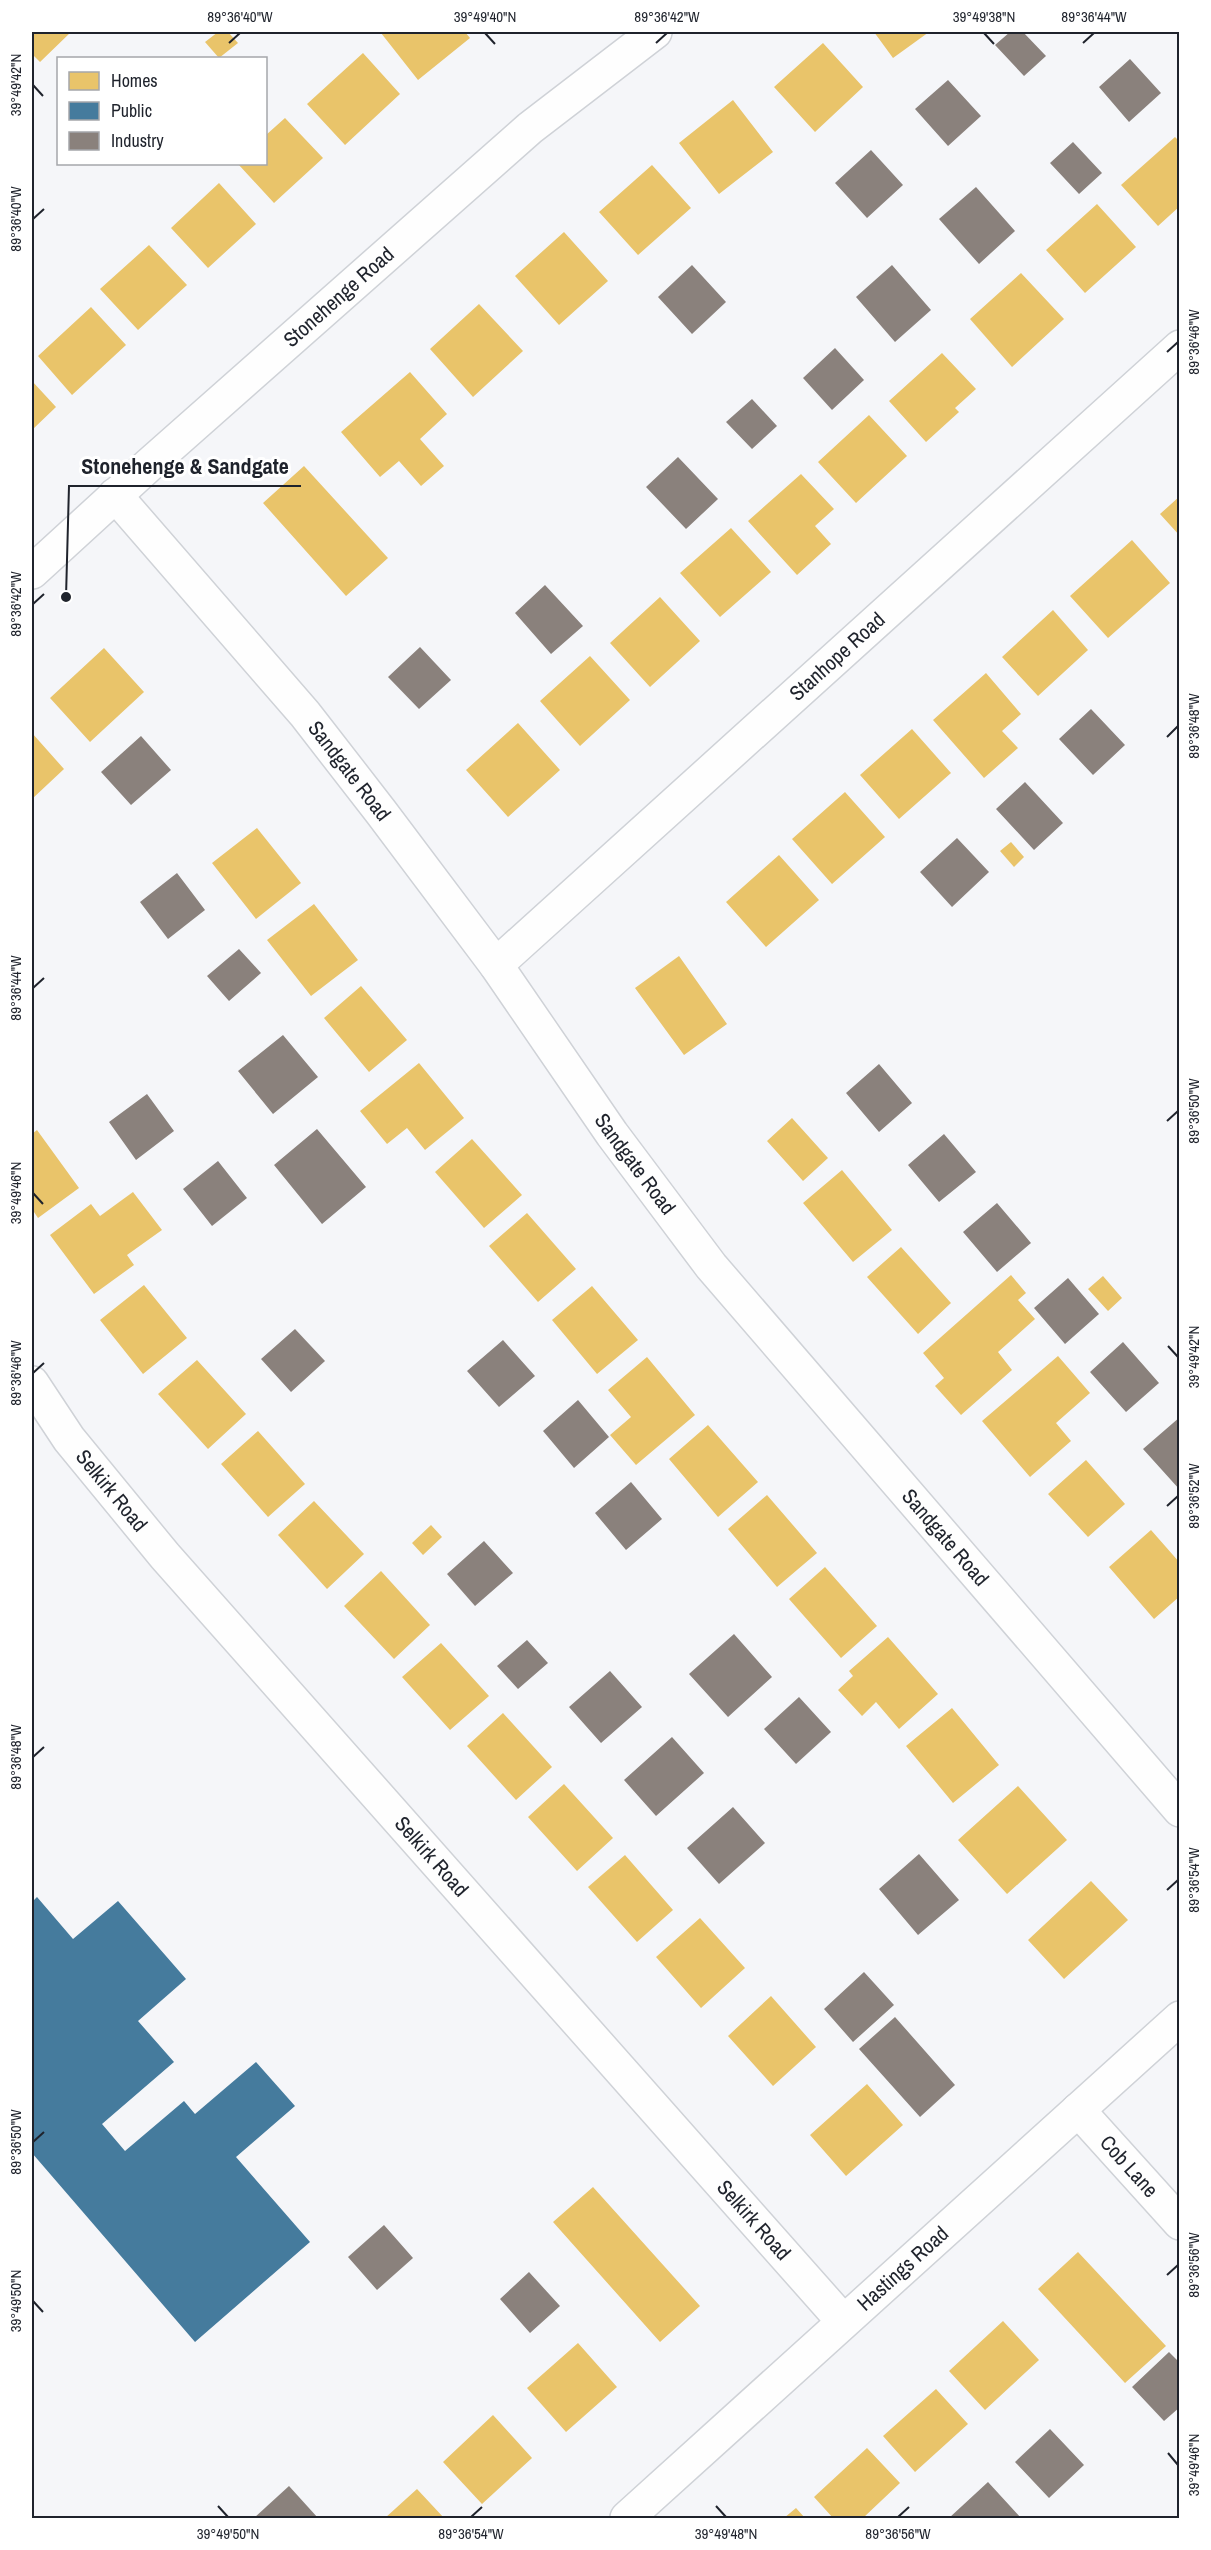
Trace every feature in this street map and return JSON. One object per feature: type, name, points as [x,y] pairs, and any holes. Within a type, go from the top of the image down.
[{"type":"street","name":"Stonehenge Road","points":[[32,572],[115,495],[530,128],[655,32]]},
{"type":"street","name":"Stanhope Road","points":[[496,965],[1179,347]]},
{"type":"street","name":"Sandgate Road","points":[[115,495],[305,714],[496,965],[612,1134],[711,1266],[1179,1810]]},
{"type":"street","name":"Selkirk Road","points":[[32,1383],[69,1439],[165,1556],[843,2321]]},
{"type":"street","name":"Hastings Road","points":[[627,2518],[1179,2018]]},
{"type":"street","name":"Cob Lane","points":[[1078,2110],[1179,2223]]},
{"type":"building: Homes","points":[[32,32],[71,32],[40,62],[32,54]]},
{"type":"building: Homes","points":[[218,32],[228,32],[238,43],[218,57],[205,42]]},
{"type":"building: Homes","points":[[465,32],[470,38],[418,80],[381,33]]},
{"type":"building: Homes","points":[[874,32],[929,32],[893,58]]},
{"type":"building: Homes","points":[[823,43],[863,87],[815,132],[774,87]]},
{"type":"building: Homes","points":[[363,53],[400,94],[345,145],[307,104]]},
{"type":"building: Homes","points":[[733,100],[773,152],[719,194],[679,143]]},
{"type":"building: Homes","points":[[285,118],[323,158],[274,203],[239,165],[267,165],[267,134]]},
{"type":"building: Homes","points":[[1175,137],[1180,142],[1180,206],[1158,226],[1121,185]]},
{"type":"building: Homes","points":[[652,165],[691,208],[638,255],[599,212]]},
{"type":"building: Homes","points":[[219,183],[256,224],[208,268],[171,228]]},
{"type":"building: Homes","points":[[1097,204],[1136,247],[1085,293],[1046,250]]},
{"type":"building: Homes","points":[[564,232],[608,281],[559,325],[515,276]]},
{"type":"building: Homes","points":[[149,245],[187,285],[138,330],[100,289]]},
{"type":"building: Homes","points":[[1021,273],[1064,319],[1012,367],[970,319]]},
{"type":"building: Homes","points":[[479,304],[523,351],[473,397],[430,349]]},
{"type":"building: Homes","points":[[91,307],[126,345],[72,395],[38,356]]},
{"type":"building: Homes","points":[[942,353],[976,389],[955,408],[959,412],[926,442],[889,401]]},
{"type":"building: Homes","points":[[410,372],[447,414],[420,439],[444,466],[421,486],[399,461],[380,477],[341,432]]},
{"type":"building: Homes","points":[[32,381],[56,407],[32,430]]},
{"type":"building: Homes","points":[[869,415],[907,456],[856,503],[818,462]]},
{"type":"building: Homes","points":[[304,466],[388,558],[346,596],[263,503]]},
{"type":"building: Homes","points":[[801,474],[834,509],[815,526],[831,544],[797,575],[748,521]]},
{"type":"building: Homes","points":[[1180,496],[1180,536],[1160,514]]},
{"type":"building: Homes","points":[[731,528],[771,572],[720,617],[680,573]]},
{"type":"building: Homes","points":[[1132,540],[1170,583],[1108,638],[1070,596]]},
{"type":"building: Homes","points":[[660,597],[700,641],[650,687],[610,643]]},
{"type":"building: Homes","points":[[1053,610],[1088,650],[1038,696],[1002,657]]},
{"type":"building: Homes","points":[[104,648],[144,692],[90,742],[50,698]]},
{"type":"building: Homes","points":[[590,656],[630,700],[580,746],[540,701]]},
{"type":"building: Homes","points":[[986,673],[1021,714],[1002,731],[1018,748],[984,778],[933,720]]},
{"type":"building: Homes","points":[[518,723],[560,770],[508,817],[466,770]]},
{"type":"building: Homes","points":[[912,729],[951,773],[899,819],[860,775]]},
{"type":"building: Homes","points":[[32,733],[64,769],[32,799]]},
{"type":"building: Homes","points":[[845,792],[885,837],[832,884],[792,839]]},
{"type":"building: Homes","points":[[257,828],[301,883],[256,919],[212,863]]},
{"type":"building: Homes","points":[[1011,842],[1024,857],[1014,867],[1000,851]]},
{"type":"building: Homes","points":[[779,855],[819,900],[766,947],[726,902]]},
{"type":"building: Homes","points":[[314,904],[358,960],[311,996],[267,940]]},
{"type":"building: Homes","points":[[679,956],[727,1024],[684,1055],[635,988]]},
{"type":"building: Homes","points":[[361,986],[407,1040],[369,1072],[324,1018]]},
{"type":"building: Homes","points":[[419,1063],[464,1118],[425,1150],[407,1128],[387,1144],[360,1111]]},
{"type":"building: Homes","points":[[792,1118],[828,1158],[803,1181],[767,1141]]},
{"type":"building: Homes","points":[[37,1130],[79,1188],[38,1218],[32,1209],[32,1134]]},
{"type":"building: Homes","points":[[472,1139],[522,1195],[484,1228],[435,1172]]},
{"type":"building: Homes","points":[[842,1170],[892,1230],[853,1262],[803,1203]]},
{"type":"building: Homes","points":[[133,1192],[162,1230],[127,1255],[134,1265],[94,1294],[50,1235],[91,1204],[100,1216]]},
{"type":"building: Homes","points":[[527,1213],[576,1269],[538,1302],[489,1246]]},
{"type":"building: Homes","points":[[901,1247],[951,1303],[918,1334],[867,1277]]},
{"type":"building: Homes","points":[[1011,1275],[1026,1293],[1018,1300],[1035,1319],[998,1352],[1012,1370],[961,1415],[935,1386],[944,1378],[923,1353]]},
{"type":"building: Homes","points":[[1103,1276],[1122,1298],[1108,1311],[1088,1289]]},
{"type":"building: Homes","points":[[144,1285],[187,1338],[143,1374],[100,1320]]},
{"type":"building: Homes","points":[[592,1286],[638,1340],[597,1374],[552,1320]]},
{"type":"building: Homes","points":[[1058,1356],[1090,1393],[1056,1423],[1071,1441],[1030,1477],[982,1421]]},
{"type":"building: Homes","points":[[647,1357],[695,1415],[636,1465],[610,1435],[631,1417],[608,1390]]},
{"type":"building: Homes","points":[[197,1360],[246,1414],[208,1449],[158,1394]]},
{"type":"building: Homes","points":[[708,1425],[758,1482],[718,1517],[669,1459]]},
{"type":"building: Homes","points":[[258,1431],[305,1484],[268,1517],[221,1464]]},
{"type":"building: Homes","points":[[1086,1460],[1125,1504],[1088,1537],[1048,1494]]},
{"type":"building: Homes","points":[[767,1495],[817,1553],[777,1587],[728,1529]]},
{"type":"building: Homes","points":[[314,1501],[364,1554],[327,1589],[278,1535]]},
{"type":"building: Homes","points":[[431,1525],[442,1537],[423,1555],[412,1543]]},
{"type":"building: Homes","points":[[1151,1530],[1180,1563],[1180,1596],[1154,1619],[1109,1567]]},
{"type":"building: Homes","points":[[825,1567],[877,1626],[841,1658],[789,1599]]},
{"type":"building: Homes","points":[[381,1571],[430,1625],[394,1659],[344,1606]]},
{"type":"building: Homes","points":[[888,1637],[938,1694],[899,1729],[876,1702],[862,1716],[838,1690],[853,1676],[849,1671]]},
{"type":"building: Homes","points":[[441,1643],[489,1696],[450,1730],[402,1677]]},
{"type":"building: Homes","points":[[952,1708],[999,1765],[953,1803],[906,1746]]},
{"type":"building: Homes","points":[[503,1713],[552,1767],[516,1800],[467,1746]]},
{"type":"building: Homes","points":[[564,1784],[613,1838],[577,1871],[528,1817]]},
{"type":"building: Homes","points":[[1018,1786],[1067,1840],[1007,1894],[958,1840]]},
{"type":"building: Homes","points":[[625,1855],[673,1910],[637,1942],[588,1887]]},
{"type":"building: Homes","points":[[1091,1881],[1128,1920],[1064,1979],[1028,1940]]},
{"type":"building: Homes","points":[[700,1918],[745,1968],[701,2008],[656,1957]]},
{"type":"building: Homes","points":[[771,1996],[816,2047],[773,2086],[728,2036]]},
{"type":"building: Homes","points":[[867,2084],[903,2125],[846,2176],[810,2135]]},
{"type":"building: Homes","points":[[593,2187],[700,2306],[660,2342],[553,2222]]},
{"type":"building: Homes","points":[[1078,2252],[1166,2346],[1125,2383],[1038,2289]]},
{"type":"building: Homes","points":[[1003,2321],[1039,2360],[985,2410],[949,2371]]},
{"type":"building: Homes","points":[[578,2343],[617,2387],[566,2432],[527,2388]]},
{"type":"building: Homes","points":[[936,2389],[968,2424],[915,2472],[883,2436]]},
{"type":"building: Homes","points":[[493,2415],[532,2458],[482,2504],[443,2462]]},
{"type":"building: Homes","points":[[867,2448],[900,2483],[863,2518],[833,2518],[814,2497]]},
{"type":"building: Homes","points":[[417,2489],[444,2518],[385,2518]]},
{"type":"building: Homes","points":[[796,2508],[805,2518],[784,2518]]},
{"type":"building: Public","points":[[37,1897],[73,1939],[118,1901],[186,1979],[138,2021],[174,2062],[102,2124],[125,2151],[184,2101],[195,2114],[256,2062],[295,2106],[236,2157],[310,2242],[195,2342],[32,2153],[32,1902]]},
{"type":"building: Industry","points":[[1010,32],[1023,32],[1046,56],[1024,76],[995,45]]},
{"type":"building: Industry","points":[[1130,59],[1161,93],[1129,122],[1099,87]]},
{"type":"building: Industry","points":[[948,80],[981,116],[948,146],[915,109]]},
{"type":"building: Industry","points":[[1073,142],[1102,173],[1079,194],[1050,163]]},
{"type":"building: Industry","points":[[871,150],[903,185],[867,218],[835,183]]},
{"type":"building: Industry","points":[[976,187],[1015,231],[979,264],[939,219]]},
{"type":"building: Industry","points":[[692,265],[726,302],[692,334],[658,297]]},
{"type":"building: Industry","points":[[892,265],[931,310],[895,342],[856,297]]},
{"type":"building: Industry","points":[[835,348],[864,380],[832,410],[803,378]]},
{"type":"building: Industry","points":[[752,399],[777,426],[752,449],[726,422]]},
{"type":"building: Industry","points":[[678,457],[718,499],[686,529],[646,487]]},
{"type":"building: Industry","points":[[545,585],[583,626],[551,654],[515,613]]},
{"type":"building: Industry","points":[[420,647],[451,680],[419,709],[388,677]]},
{"type":"building: Industry","points":[[1091,709],[1125,745],[1093,775],[1059,739]]},
{"type":"building: Industry","points":[[141,736],[171,770],[131,805],[101,772]]},
{"type":"building: Industry","points":[[1025,782],[1063,823],[1034,850],[996,809]]},
{"type":"building: Industry","points":[[957,838],[989,872],[952,907],[920,872]]},
{"type":"building: Industry","points":[[177,873],[205,910],[168,939],[140,902]]},
{"type":"building: Industry","points":[[239,949],[261,973],[229,1001],[207,976]]},
{"type":"building: Industry","points":[[283,1035],[318,1077],[273,1114],[238,1071]]},
{"type":"building: Industry","points":[[879,1064],[912,1103],[879,1132],[846,1093]]},
{"type":"building: Industry","points":[[147,1094],[174,1131],[136,1160],[109,1122]]},
{"type":"building: Industry","points":[[317,1129],[366,1187],[322,1224],[274,1165]]},
{"type":"building: Industry","points":[[944,1134],[976,1172],[939,1202],[908,1165]]},
{"type":"building: Industry","points":[[218,1161],[247,1198],[212,1226],[183,1189]]},
{"type":"building: Industry","points":[[997,1203],[1031,1243],[997,1272],[963,1232]]},
{"type":"building: Industry","points":[[1068,1278],[1099,1314],[1065,1344],[1034,1308]]},
{"type":"building: Industry","points":[[295,1329],[325,1361],[291,1392],[261,1359]]},
{"type":"building: Industry","points":[[503,1340],[535,1376],[499,1407],[467,1371]]},
{"type":"building: Industry","points":[[1123,1342],[1159,1383],[1126,1412],[1090,1372]]},
{"type":"building: Industry","points":[[578,1400],[609,1437],[574,1468],[543,1431]]},
{"type":"building: Industry","points":[[1180,1417],[1180,1490],[1143,1449]]},
{"type":"building: Industry","points":[[631,1482],[662,1519],[626,1550],[595,1513]]},
{"type":"building: Industry","points":[[484,1541],[513,1573],[475,1606],[447,1574]]},
{"type":"building: Industry","points":[[734,1634],[772,1677],[728,1717],[689,1674]]},
{"type":"building: Industry","points":[[527,1640],[548,1663],[518,1689],[497,1666]]},
{"type":"building: Industry","points":[[610,1671],[642,1707],[601,1743],[569,1707]]},
{"type":"building: Industry","points":[[799,1697],[831,1732],[796,1764],[764,1729]]},
{"type":"building: Industry","points":[[672,1737],[704,1773],[656,1816],[624,1780]]},
{"type":"building: Industry","points":[[733,1807],[765,1843],[719,1884],[687,1848]]},
{"type":"building: Industry","points":[[919,1854],[959,1900],[918,1935],[879,1889]]},
{"type":"building: Industry","points":[[864,1972],[894,2005],[853,2042],[824,2009]]},
{"type":"building: Industry","points":[[895,2017],[955,2085],[920,2117],[859,2049]]},
{"type":"building: Industry","points":[[384,2225],[413,2258],[377,2290],[348,2257]]},
{"type":"building: Industry","points":[[529,2272],[560,2306],[530,2333],[500,2299]]},
{"type":"building: Industry","points":[[1169,2352],[1180,2363],[1180,2407],[1164,2421],[1132,2387]]},
{"type":"building: Industry","points":[[1050,2429],[1084,2465],[1049,2498],[1015,2462]]},
{"type":"building: Industry","points":[[988,2482],[1021,2518],[949,2518]]},
{"type":"building: Industry","points":[[289,2486],[318,2518],[254,2518]]},
{"type":"place","name":"Stonehenge & Sandgate","points":[[66,597]]}]
